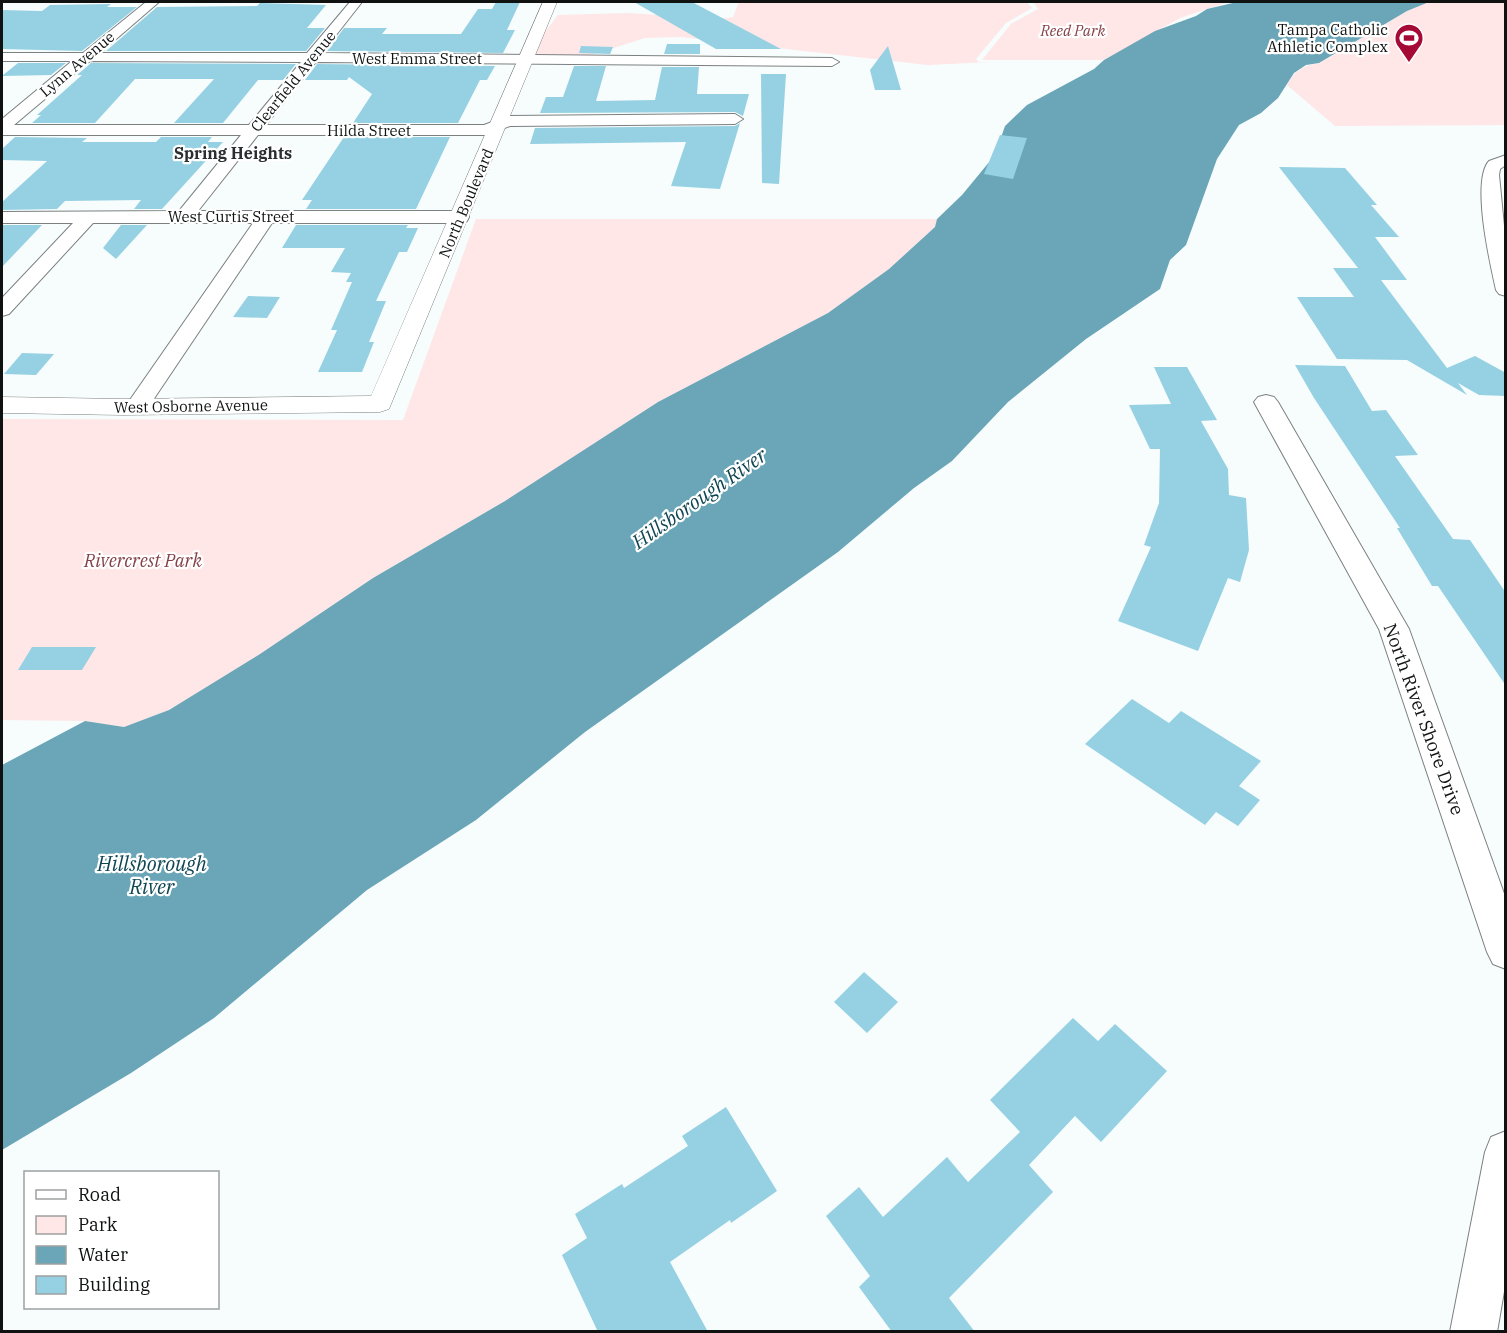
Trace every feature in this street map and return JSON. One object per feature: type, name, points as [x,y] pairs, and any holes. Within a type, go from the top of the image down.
[{"type":"street","name":"Lynn Avenue","points":[[2,128],[153,2]]},
{"type":"street","name":"Clearfield Avenue","points":[[184,217],[356,2]]},
{"type":"street","name":"North Boulevard","points":[[380,404],[550,2]]},
{"type":"street","name":"West Emma Street","points":[[2,57],[526,58],[832,62]]},
{"type":"street","name":"Hilda Street","points":[[2,128],[486,130],[508,121],[735,119]]},
{"type":"street","points":[[1506,160],[1494,164],[1490,169],[1506,290]]},
{"type":"street","points":[[2,310],[89,216]]},
{"type":"street","points":[[137,407],[267,216]]},
{"type":"street","name":"West Curtis Street","points":[[2,217],[460,218]]},
{"type":"street","name":"North River Shore Drive","points":[[1266,402],[1394,628],[1506,952]]},
{"type":"street","name":"West Osborne Avenue","points":[[2,405],[137,407],[380,404]]},
{"type":"street","points":[[1473,1332],[1506,1152]]},
{"type":"green space","points":[[739,2],[1027,2],[1032,8],[1006,23],[976,59],[979,62],[990,62],[928,65],[681,37],[645,38],[588,56],[534,55],[541,37],[558,15],[628,13],[674,16],[695,23],[733,17]]},
{"type":"green space","name":"Reed Park","points":[[1033,2],[1229,2],[1180,18],[1104,60],[982,60],[1011,24],[1038,9]]},
{"type":"green space","name":"Tampa Catholic Athletic Complex","points":[[1428,2],[1505,2],[1505,125],[1335,126],[1287,85],[1300,70],[1320,63],[1407,11]]},
{"type":"green space","name":"Rivercrest Park","points":[[476,219],[937,219],[935,227],[889,269],[828,313],[658,402],[505,501],[373,578],[260,654],[169,710],[124,727],[85,721],[2,720],[2,419],[403,420]]},
{"type":"water","name":"Hillsborough River","points":[[1237,2],[1429,2],[1407,11],[1319,63],[1306,65],[1294,73],[1278,98],[1261,113],[1239,125],[1217,159],[1186,245],[1170,260],[1160,289],[1086,339],[1008,402],[952,461],[914,488],[838,552],[585,732],[476,820],[367,890],[214,1018],[131,1073],[2,1150],[2,765],[85,721],[124,727],[169,710],[260,654],[373,578],[505,501],[658,402],[828,313],[889,269],[935,227],[937,219],[962,195],[995,155],[1005,126],[1027,105],[1094,69],[1104,60],[1155,31],[1196,16],[1207,9]]},
{"type":"building","points":[[496,2],[520,2],[507,30],[515,30],[503,53],[327,51],[344,28],[387,28],[382,34],[461,34],[478,9],[492,9]]},
{"type":"building","points":[[634,2],[692,2],[781,49],[716,49]]},
{"type":"building","points":[[260,3],[326,5],[307,28],[325,28],[306,51],[106,51],[157,7],[257,6]]},
{"type":"building","points":[[111,4],[107,7],[137,7],[82,51],[2,49],[2,10],[42,11],[50,5]]},
{"type":"building","points":[[667,44],[700,44],[700,54],[664,54]]},
{"type":"building","points":[[581,46],[613,47],[610,54],[579,53]]},
{"type":"building","points":[[888,46],[901,90],[875,90],[870,70]]},
{"type":"building","points":[[18,63],[66,63],[51,75],[2,76]]},
{"type":"building","points":[[91,63],[296,64],[283,80],[258,80],[223,123],[174,123],[214,79],[135,79],[95,123],[32,123],[41,115],[37,115],[82,75],[77,75]]},
{"type":"building","points":[[317,64],[495,66],[487,80],[480,80],[458,123],[353,123],[372,94],[349,77],[347,80],[305,80]]},
{"type":"building","points":[[574,66],[606,66],[596,101],[655,100],[662,67],[699,67],[697,94],[749,94],[743,116],[735,112],[540,113],[546,97],[563,97]]},
{"type":"building","points":[[761,74],[786,74],[779,184],[762,183]]},
{"type":"building","points":[[740,123],[720,189],[671,186],[686,142],[530,144],[535,128],[735,126]]},
{"type":"building","points":[[1000,135],[1027,138],[1013,179],[984,174]]},
{"type":"building","points":[[15,137],[87,138],[82,142],[156,142],[161,137],[212,137],[208,142],[223,142],[162,209],[134,209],[141,200],[65,201],[57,209],[2,210],[2,202],[47,161],[2,160],[2,149]]},
{"type":"building","points":[[344,137],[450,137],[416,209],[306,209],[312,200],[302,200]]},
{"type":"building","points":[[1279,167],[1345,168],[1377,205],[1371,205],[1399,237],[1375,237],[1407,280],[1381,280],[1447,368],[1475,356],[1506,373],[1506,396],[1479,395],[1458,383],[1467,395],[1407,360],[1337,359],[1297,297],[1354,297],[1333,268],[1358,268]]},
{"type":"building","points":[[2,225],[42,225],[2,267]]},
{"type":"building","points":[[121,225],[147,225],[116,259],[103,248]]},
{"type":"building","points":[[296,225],[408,225],[406,228],[418,228],[407,252],[399,252],[376,301],[386,301],[369,342],[374,342],[362,372],[318,372],[337,330],[331,330],[352,282],[346,282],[351,273],[331,272],[345,248],[282,248]]},
{"type":"building","points":[[248,296],[280,297],[267,318],[233,317]]},
{"type":"building","points":[[22,353],[54,354],[36,375],[4,374]]},
{"type":"building","points":[[1295,365],[1345,366],[1372,411],[1386,410],[1418,455],[1395,456],[1453,539],[1470,540],[1506,593],[1506,686],[1438,586],[1432,586],[1397,528],[1400,528],[1314,398]]},
{"type":"building","points":[[1154,367],[1187,367],[1217,420],[1201,421],[1228,469],[1229,495],[1246,498],[1249,550],[1240,582],[1228,578],[1198,651],[1118,621],[1151,547],[1144,545],[1159,503],[1160,449],[1150,449],[1129,405],[1171,404]]},
{"type":"building","points":[[32,647],[96,647],[82,670],[18,670]]},
{"type":"building","points":[[1132,699],[1169,723],[1181,711],[1261,761],[1239,786],[1260,800],[1238,826],[1216,812],[1205,825],[1085,744]]},
{"type":"building","points":[[864,972],[898,1002],[867,1033],[834,1002]]},
{"type":"building","points":[[1073,1018],[1098,1041],[1115,1024],[1167,1071],[1101,1142],[1075,1116],[1029,1165],[1053,1192],[949,1298],[975,1332],[892,1332],[859,1287],[870,1276],[826,1216],[859,1187],[883,1217],[947,1157],[968,1182],[1020,1132],[990,1100]]},
{"type":"building","points":[[726,1107],[777,1191],[731,1223],[730,1220],[670,1262],[708,1332],[598,1332],[562,1255],[587,1238],[575,1214],[622,1184],[624,1188],[688,1146],[682,1136]]},
{"type":"place","name":"Tampa Catholic Athletic Complex","points":[[1409,64]]},
{"type":"district","name":"Spring Heights","points":[[233,153]]}]
